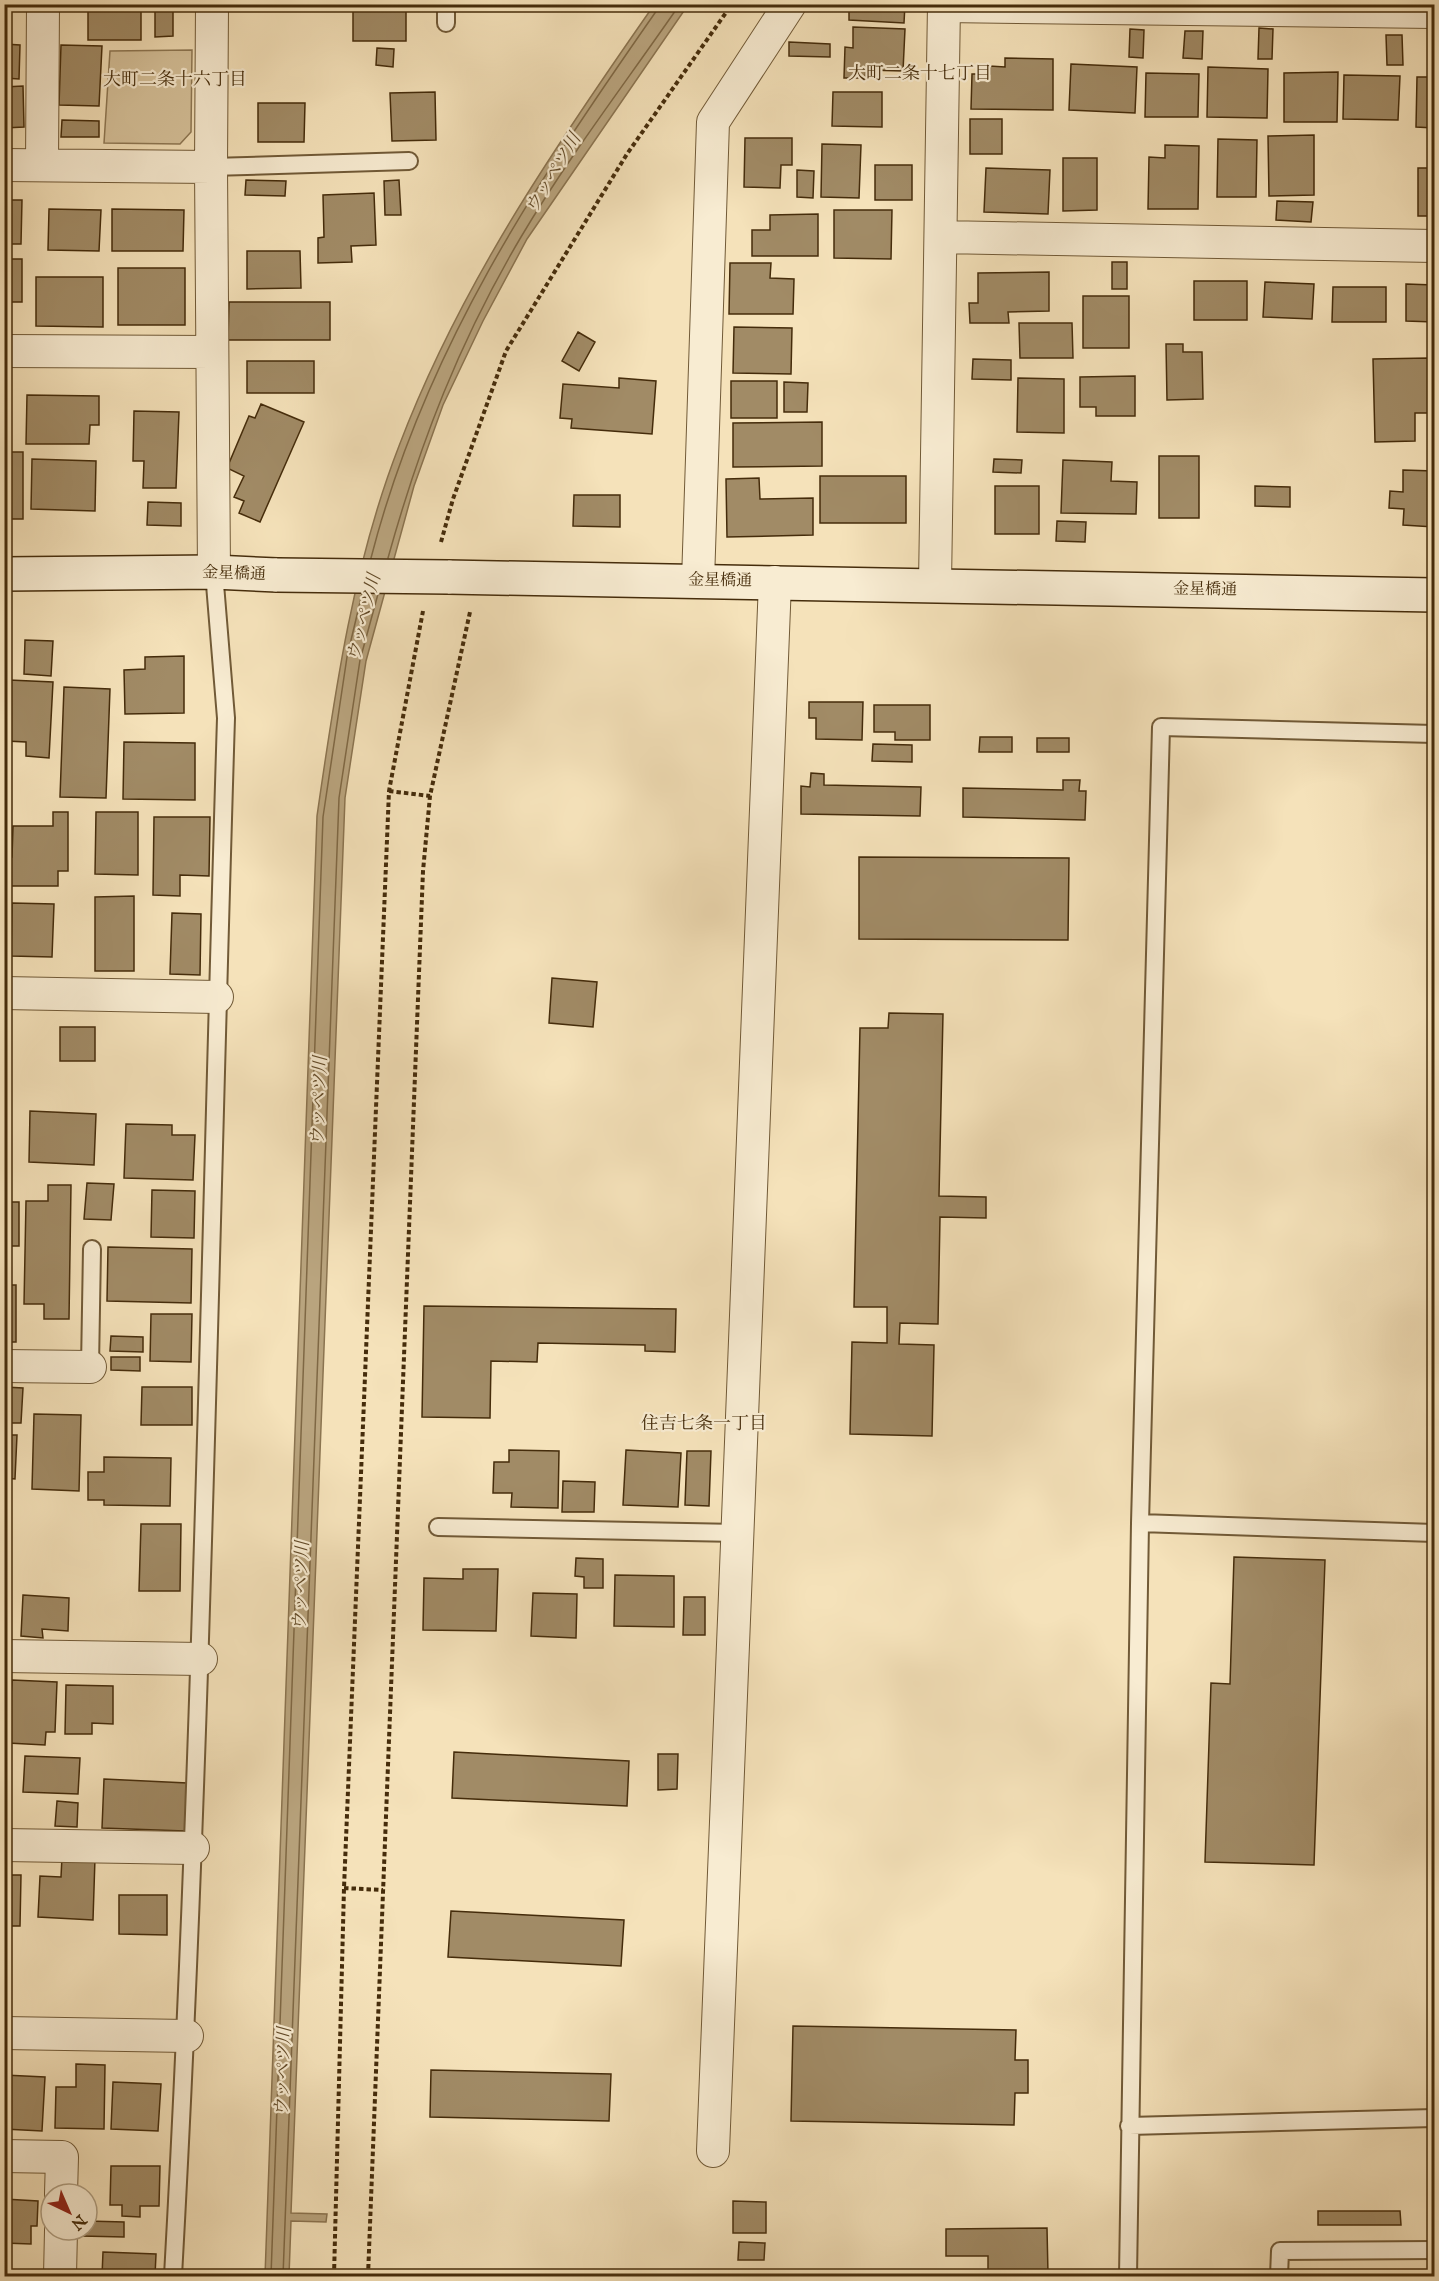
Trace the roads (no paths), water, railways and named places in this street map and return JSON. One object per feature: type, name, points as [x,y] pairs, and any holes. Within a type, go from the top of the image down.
[{"type":"street","points":[[42,165],[43,4]]},
{"type":"street","points":[[212,4],[214,572]]},
{"type":"street","points":[[698,581],[713,122],[790,4]]},
{"type":"street","points":[[935,584],[944,5],[1434,12]]},
{"type":"street","points":[[4,165],[211,167]]},
{"type":"street","points":[[942,237],[1434,246]]},
{"type":"street","points":[[4,351],[212,352]]},
{"type":"street","name":"金星橋通","points":[[4,574],[214,572],[277,575],[935,584],[1434,595]]},
{"type":"street","points":[[713,2151],[775,582]]},
{"type":"street","points":[[4,993],[217,997]]},
{"type":"street","points":[[4,1366],[90,1367]]},
{"type":"street","points":[[4,1656],[201,1659]]},
{"type":"street","points":[[4,1845],[193,1848]]},
{"type":"street","points":[[4,2033],[187,2036]]},
{"type":"street","points":[[4,2156],[62,2157],[62,2182]]},
{"type":"street","points":[[60,2277],[61,2242]]},
{"type":"lane","points":[[446,4],[446,23]]},
{"type":"lane","points":[[211,167],[409,161]]},
{"type":"lane","points":[[173,2277],[187,2036],[201,1659],[226,718],[214,572]]},
{"type":"lane","points":[[1128,2277],[1140,1523],[1161,727],[1434,734]]},
{"type":"lane","points":[[90,1367],[92,1250]]},
{"type":"lane","points":[[1140,1523],[1434,1533]]},
{"type":"lane","points":[[438,1527],[738,1533]]},
{"type":"lane","points":[[1129,2126],[1434,2118]]},
{"type":"lane","points":[[1279,2277],[1280,2250],[1434,2250]]},
{"type":"water","name":"ウッペツ川","points":[[654,5],[688,5],[527,239],[483,321],[443,405],[414,486],[366,661],[345,798],[291,2213],[327,2214],[326,2222],[291,2221],[289,2276],[265,2276],[317,816],[339,675],[369,536],[399,446],[423,387],[451,329],[513,218],[581,110]]},
{"type":"district","name":"大町二条十七丁目","points":[[920,74]]},
{"type":"district","name":"大町二条十六丁目","points":[[175,80]]},
{"type":"district","name":"住吉七条一丁目","points":[[704,1424]]}]
